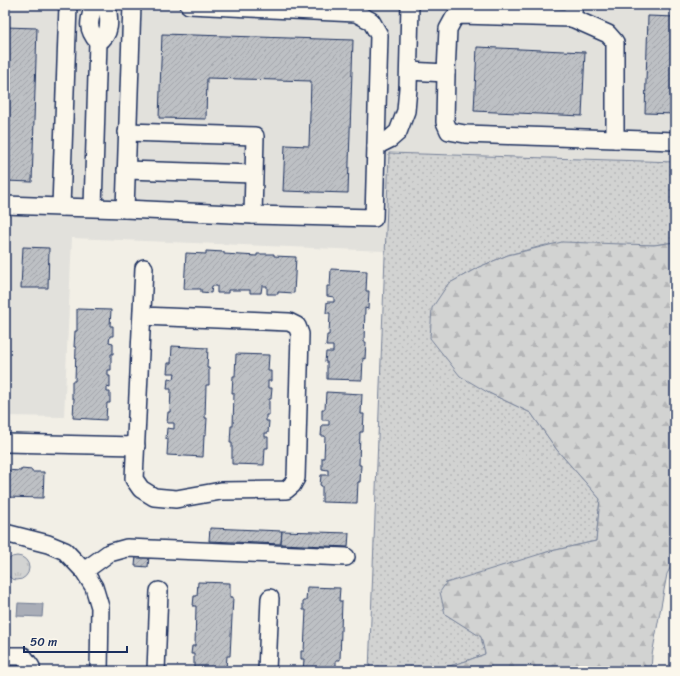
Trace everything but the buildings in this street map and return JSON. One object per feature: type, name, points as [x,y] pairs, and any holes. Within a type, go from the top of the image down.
[{"type":"street","points":[[61,207],[68,5]]},
{"type":"street","points":[[93,208],[98,42],[92,35],[89,19],[94,5]]},
{"type":"street","points":[[98,42],[107,34],[109,17],[107,5]]},
{"type":"street","points":[[125,209],[132,5]]},
{"type":"street","points":[[5,205],[253,215],[374,218],[379,34],[371,20],[356,13],[189,5]]},
{"type":"street","points":[[376,146],[390,139],[398,132],[406,111],[409,71],[410,5]]},
{"type":"street","points":[[614,140],[616,42],[608,34],[573,12],[460,15],[454,18],[448,29],[446,72],[445,122],[449,131],[465,134],[614,140],[675,141]]},
{"type":"street","points":[[409,71],[446,72]]},
{"type":"street","points":[[127,132],[255,136],[253,215]]},
{"type":"street","points":[[126,170],[254,174]]},
{"type":"street","points":[[142,316],[290,322],[297,326],[300,334],[296,478],[292,485],[286,490],[221,491],[176,499],[154,498],[141,489],[134,478],[144,268]]},
{"type":"street","points":[[5,443],[136,446]]},
{"type":"street","points":[[5,533],[48,544],[65,551],[82,568],[94,587],[100,607],[98,671]]},
{"type":"street","points":[[82,568],[109,553],[127,548],[346,557]]},
{"type":"street","points":[[156,671],[159,591]]},
{"type":"street","points":[[267,671],[270,598]]},
{"type":"street","points":[[5,656],[23,656],[31,666],[31,671]]},
{"type":"shaded area","points":[[5,5],[675,5],[675,162],[389,153],[385,251],[72,238],[64,417],[5,416]]},
{"type":"shaded area","points":[[18,603],[43,604],[42,617],[17,616]]},
{"type":"green space","points":[[389,153],[675,162],[675,242],[654,245],[546,245],[508,255],[479,267],[448,284],[487,392],[531,413],[557,450],[600,499],[596,541],[547,552],[445,614],[482,637],[485,654],[433,671],[369,671]]},
{"type":"green space","points":[[562,242],[654,245],[675,242],[675,559],[667,574],[652,655],[651,671],[433,671],[485,654],[481,637],[445,614],[440,592],[446,583],[547,552],[596,541],[600,499],[557,450],[531,413],[487,392],[460,376],[430,338],[432,308],[448,284],[479,267],[508,255]]},
{"type":"green space","points":[[17,556],[26,559],[29,568],[26,577],[17,580],[8,577],[5,568],[8,559]]}]
